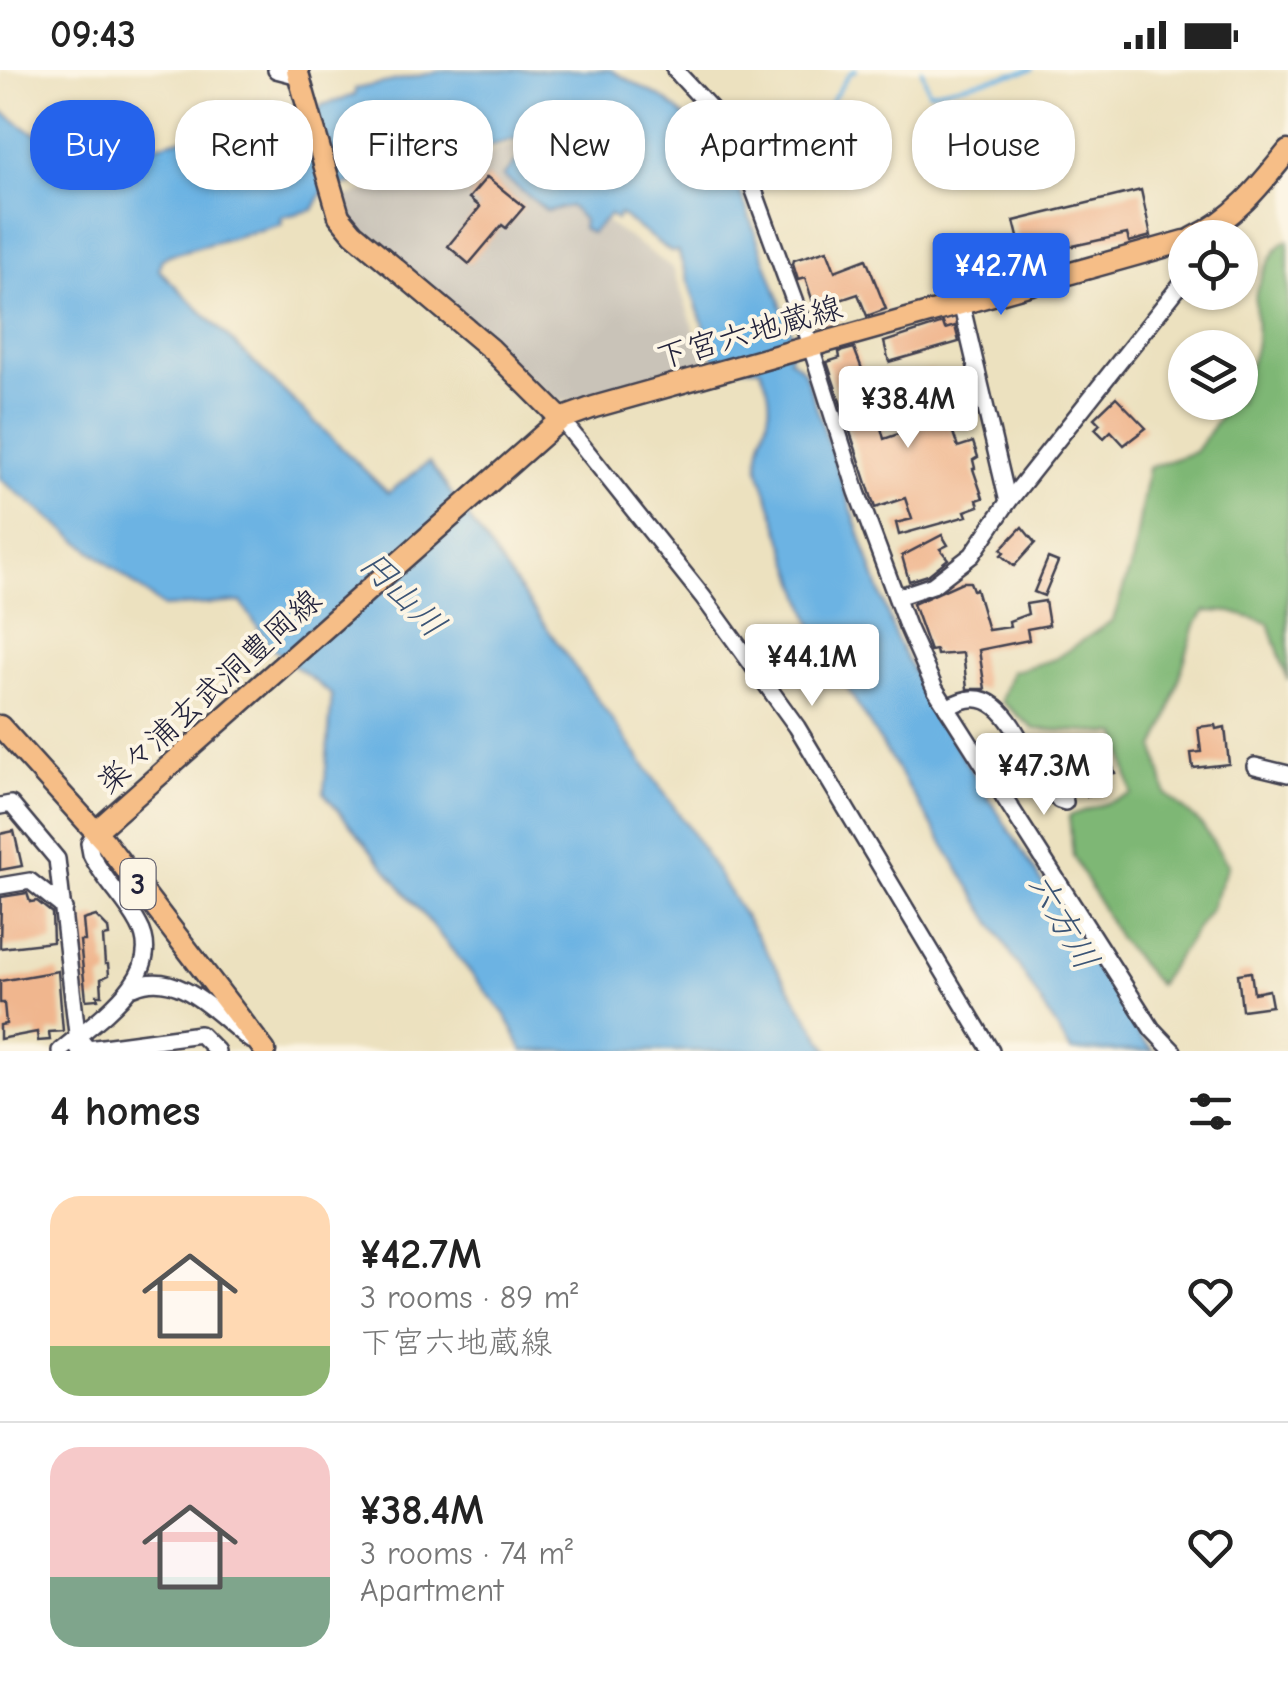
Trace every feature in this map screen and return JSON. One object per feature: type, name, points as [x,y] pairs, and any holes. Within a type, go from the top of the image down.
[{"type":"main road","points":[[298,73],[335,205],[353,233],[491,350],[555,423]]},
{"type":"main road","points":[[1224,220],[1238,209],[1288,151]]},
{"type":"main road","name":"下宮六地蔵線","points":[[555,423],[718,372],[1168,246]]},
{"type":"main road","name":"楽々浦玄武洞豊岡線","points":[[102,825],[555,423]]},
{"type":"main road","name":"3","points":[[0,726],[102,825],[264,1051]]},
{"type":"street","points":[[276,70],[298,73]]},
{"type":"street","points":[[675,70],[740,140],[806,348],[934,689],[1152,1029],[1173,1051]]},
{"type":"street","points":[[1230,220],[1238,209]]},
{"type":"street","points":[[897,596],[933,585],[972,555],[1008,502],[1168,300]]},
{"type":"street","points":[[961,303],[1008,502]]},
{"type":"street","points":[[555,423],[703,597],[797,727],[991,1051]]},
{"type":"street","points":[[947,708],[971,699],[993,704],[1013,724],[1035,766],[1065,802]]},
{"type":"street","points":[[1254,766],[1288,774]]},
{"type":"street","points":[[0,806],[11,804],[57,859],[81,1038],[88,1049],[200,1034],[217,1051]]},
{"type":"street","points":[[60,1051],[81,1038],[130,989],[143,970],[144,936],[94,860],[89,842],[102,825]]},
{"type":"street","points":[[0,886],[30,881],[64,908]]},
{"type":"street","points":[[130,989],[150,981],[177,985],[264,1051]]},
{"type":"shaded area","points":[[513,143],[513,160],[501,175],[513,185],[513,190],[519,190],[546,212],[570,206],[582,220],[582,228],[591,234],[604,221],[673,268],[708,369],[585,403],[559,401],[362,234],[346,211],[342,198],[370,190],[493,190],[493,150]]},
{"type":"green space","points":[[1288,240],[1288,681],[1269,623],[1231,612],[1206,611],[1195,625],[1155,748],[1166,794],[1201,824],[1228,865],[1211,908],[1158,985],[1118,937],[1073,856],[1069,816],[1132,794],[1118,734],[1034,729],[1001,701],[1011,672],[1055,659],[1113,620],[1133,559],[1148,468],[1195,452],[1218,420],[1258,420],[1258,286]]},
{"type":"water","name":"六方川","points":[[446,70],[610,70],[666,100],[665,190],[740,191],[795,344],[789,358],[804,371],[896,639],[933,710],[1140,1037],[1153,1051],[1071,1051],[817,639],[759,470],[769,410],[767,384],[760,368],[717,366],[678,251],[671,252],[619,214],[616,220],[610,215],[591,233],[582,228],[583,220],[570,206],[547,211],[521,190],[645,190],[645,100],[513,100],[513,140],[493,145],[493,100],[338,100],[355,95],[355,89]]},
{"type":"water","name":"円山川","points":[[333,102],[333,188],[323,191],[313,210],[281,217],[282,224],[169,255],[161,260],[159,270],[388,493],[429,462],[689,828],[829,1051],[523,1051],[506,1016],[324,793],[332,695],[271,647],[241,602],[163,607],[0,479],[0,110],[30,131],[30,190],[155,190],[155,145],[175,140],[175,190],[313,190],[313,112]]},
{"type":"water","points":[[513,165],[513,184],[503,176]]},
{"type":"building","points":[[493,182],[524,207],[506,228],[502,225],[469,264],[448,246],[480,207],[469,198],[476,190],[493,190]]},
{"type":"building","points":[[1141,190],[1151,236],[1129,242],[1127,234],[1023,257],[1014,221]]},
{"type":"building","points":[[827,250],[835,271],[866,259],[886,309],[867,316],[858,294],[834,302],[838,321],[817,328],[813,315],[817,314],[805,278],[798,280],[793,264],[794,260]]},
{"type":"building","points":[[943,323],[945,329],[955,326],[959,342],[889,362],[884,342]]},
{"type":"building","points":[[854,348],[884,439],[925,425],[909,378],[931,370],[958,447],[973,442],[978,457],[973,460],[973,469],[983,498],[977,500],[979,506],[965,511],[967,516],[899,535],[896,523],[912,519],[905,498],[875,508],[827,362],[840,358],[839,352]]},
{"type":"building","points":[[1116,397],[1146,428],[1124,445],[1111,431],[1104,438],[1095,429],[1100,424],[1094,418]]},
{"type":"building","points":[[1022,527],[1035,543],[1014,566],[1001,555],[1001,549]]},
{"type":"building","points":[[942,535],[948,545],[940,549],[948,559],[928,575],[909,581],[902,556]]},
{"type":"building","points":[[1048,558],[1058,562],[1044,596],[1034,592]]},
{"type":"building","points":[[970,582],[976,589],[988,630],[1010,627],[1009,621],[1028,614],[1026,604],[1045,601],[1049,625],[1027,629],[1029,640],[979,650],[985,689],[967,689],[963,653],[937,655],[936,650],[930,651],[913,604]]},
{"type":"building","points":[[1215,725],[1216,729],[1225,727],[1229,764],[1193,768],[1191,753],[1201,752],[1198,727]]},
{"type":"building","points":[[1105,743],[1115,773],[1103,775],[1106,792],[1087,796],[1079,756],[1081,747]]},
{"type":"building","points":[[14,831],[22,866],[0,870],[0,834]]},
{"type":"building","points":[[27,893],[30,902],[37,901],[52,913],[53,942],[0,948],[1,897]]},
{"type":"building","points":[[96,916],[108,928],[109,936],[103,937],[109,975],[101,979],[102,995],[86,1000],[80,941],[85,941],[83,920]]},
{"type":"building","points":[[58,971],[63,1031],[49,1032],[50,1040],[38,1041],[37,1032],[0,1039],[0,1025],[6,1024],[4,1003],[0,1003],[0,981]]},
{"type":"building","points":[[1251,972],[1254,993],[1269,990],[1272,1006],[1242,1010],[1238,974]]},
{"type":"waterway","points":[[832,100],[856,70]]},
{"type":"waterway","points":[[922,70],[929,92],[1032,70]]}]
